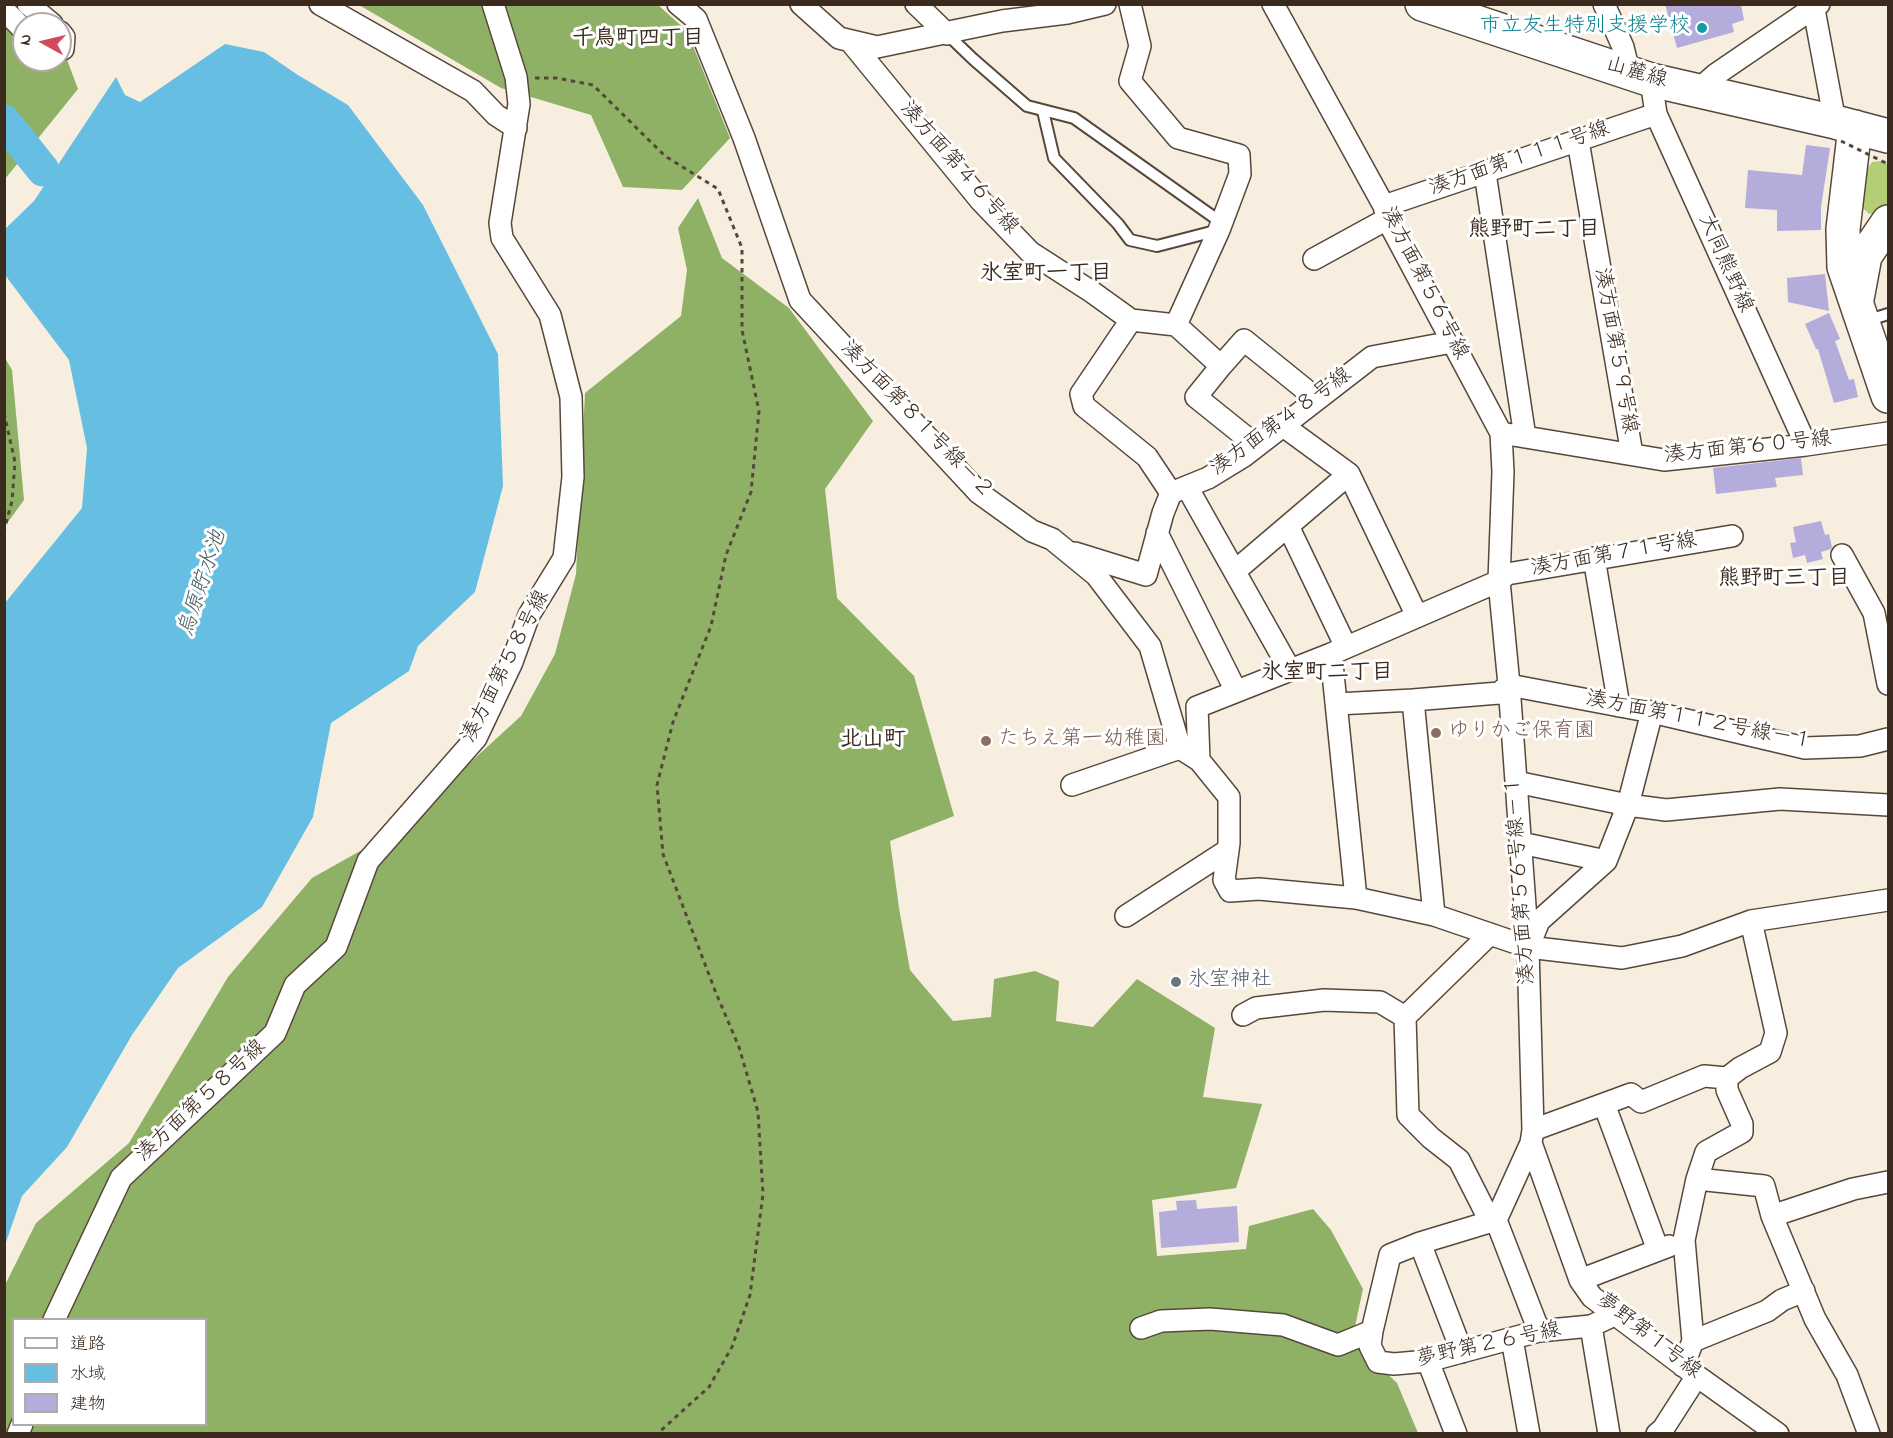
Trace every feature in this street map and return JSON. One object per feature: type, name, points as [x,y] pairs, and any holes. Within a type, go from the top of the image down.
[{"type":"main road","name":"山麓線","points":[[1422,4],[1640,76],[1844,130],[1888,136]]},
{"type":"main road","points":[[1844,130],[1842,229],[1844,267],[1869,313]]},
{"type":"main road","points":[[1888,222],[1865,256],[1869,313],[1888,396]]},
{"type":"street","points":[[320,4],[473,92],[496,115],[516,128]]},
{"type":"street","name":"湊方面第５８号線","points":[[55,1318],[121,1178],[275,1033],[295,985],[336,947],[368,861],[476,738],[512,662],[529,615],[564,558],[573,477],[571,397],[550,315],[502,238],[500,223],[519,104],[516,77],[493,4]]},
{"type":"street","name":"湊方面第８１号線－２","points":[[678,4],[696,19],[701,30],[744,138],[800,300],[979,493],[1032,531],[1052,539],[1096,575],[1150,646],[1180,748]]},
{"type":"street","points":[[801,4],[839,38],[878,46],[1066,9],[1105,4]]},
{"type":"street","points":[[916,4],[947,33]]},
{"type":"street","points":[[1130,4],[1140,46],[1130,81],[1178,138],[1239,155],[1240,174],[1220,227],[1176,325],[1221,366]]},
{"type":"street","name":"湊方面第５６号線","points":[[1273,4],[1501,433],[1503,472],[1498,581]]},
{"type":"street","name":"大同熊野線","points":[[1604,4],[1623,47],[1640,76],[1806,445]]},
{"type":"street","points":[[1698,90],[1715,75],[1815,6],[1844,130]]},
{"type":"street","name":"湊方面第４６号線","points":[[850,41],[981,201],[1030,252],[1131,320],[1176,325]]},
{"type":"street","name":"湊方面第１１１号線","points":[[1314,259],[1385,212],[1485,173],[1656,114]]},
{"type":"street","name":"湊方面第５９号線","points":[[1578,141],[1632,454]]},
{"type":"street","points":[[1485,173],[1525,437]]},
{"type":"street","points":[[1131,320],[1081,394],[1084,406],[1147,458],[1179,490],[1235,571],[1290,670]]},
{"type":"street","points":[[1257,446],[1196,398],[1244,340],[1317,399]]},
{"type":"street","name":"湊方面第４８号線","points":[[1179,490],[1208,478],[1244,456],[1372,357],[1452,342]]},
{"type":"street","points":[[1282,425],[1349,474],[1418,616]]},
{"type":"street","name":"湊方面第６０号線","points":[[1501,433],[1664,460],[1806,445],[1888,432]]},
{"type":"street","points":[[1235,571],[1349,474]]},
{"type":"street","points":[[1066,550],[1146,575],[1157,533],[1179,490]]},
{"type":"street","points":[[1288,526],[1339,650],[1337,704],[1356,898]]},
{"type":"street","points":[[1157,533],[1236,691]]},
{"type":"street","name":"湊方面第７１号線","points":[[1199,760],[1197,707],[1339,650],[1498,581],[1507,574],[1732,536]]},
{"type":"street","points":[[1842,555],[1880,605],[1888,684]]},
{"type":"street","points":[[1594,558],[1619,706]]},
{"type":"street","name":"湊方面第５６号線－１","points":[[1498,581],[1509,685],[1528,947],[1532,1137]]},
{"type":"street","points":[[1337,704],[1499,693],[1509,685]]},
{"type":"street","name":"湊方面第１１２号線－１","points":[[1509,685],[1652,712],[1805,748],[1860,746],[1888,739]]},
{"type":"street","points":[[1413,700],[1434,915]]},
{"type":"street","points":[[1528,947],[1539,921],[1606,861],[1628,805],[1652,712]]},
{"type":"street","points":[[1072,785],[1180,748],[1199,760],[1229,797],[1228,850],[1224,880],[1230,891],[1259,889],[1356,898],[1434,915],[1528,947],[1622,958],[1682,946],[1751,921],[1888,900]]},
{"type":"street","points":[[1516,782],[1628,805],[1666,810],[1780,799],[1888,805]]},
{"type":"street","points":[[1521,843],[1606,861]]},
{"type":"street","points":[[1126,916],[1228,850]]},
{"type":"street","points":[[1141,1328],[1161,1322],[1221,1320],[1283,1325],[1338,1345],[1371,1338],[1390,1255],[1420,1243],[1493,1221],[1532,1137],[1631,1094],[1641,1102],[1704,1076],[1726,1078],[1770,1052],[1776,1033],[1751,921]]},
{"type":"street","points":[[1490,934],[1405,1017],[1408,1115],[1431,1138],[1459,1160],[1493,1221],[1539,1331]]},
{"type":"street","points":[[1243,1015],[1256,1008],[1324,1000],[1380,1002],[1405,1017]]},
{"type":"street","points":[[1657,1434],[1663,1429],[1690,1371],[1693,1341],[1684,1240],[1697,1179],[1707,1152],[1742,1132],[1742,1124],[1727,1090],[1726,1078]]},
{"type":"street","points":[[1604,1104],[1658,1250]]},
{"type":"street","name":"夢野第１号線","points":[[1532,1137],[1580,1280],[1592,1297],[1778,1434]]},
{"type":"street","points":[[1697,1179],[1764,1186],[1772,1216],[1815,1319],[1847,1375],[1869,1434]]},
{"type":"street","points":[[1772,1216],[1853,1188],[1888,1182]]},
{"type":"street","points":[[1580,1280],[1684,1240]]},
{"type":"street","points":[[1420,1243],[1462,1352]]},
{"type":"street","points":[[1693,1341],[1767,1311],[1782,1300],[1804,1292]]},
{"type":"street","name":"夢野第２６号線","points":[[1371,1338],[1378,1362],[1394,1364],[1428,1361],[1539,1331],[1591,1326],[1608,1318],[1612,1311]]},
{"type":"street","points":[[1591,1326],[1609,1434]]},
{"type":"street","points":[[1512,1339],[1529,1434]]},
{"type":"street","points":[[1428,1361],[1456,1434]]},
{"type":"lane","points":[[947,33],[973,59],[1027,105],[1074,118],[1220,227]]},
{"type":"lane","points":[[1043,111],[1054,158],[1118,224],[1130,240],[1157,246],[1220,227]]},
{"type":"path","points":[[516,77],[557,78],[593,85],[665,156],[718,189],[742,248],[742,330],[759,411],[751,492],[726,555],[711,626],[673,722],[657,785],[663,854],[739,1047],[758,1112],[763,1194],[750,1295],[732,1347],[709,1388],[657,1434]]},
{"type":"path","points":[[1844,130],[1888,164]]},
{"type":"path","points":[[4,413],[15,462],[12,501],[4,531]]},
{"type":"green space","points":[[5,5],[47,5],[50,12],[12,12],[12,72],[72,72],[78,89],[5,179]]},
{"type":"green space","points":[[359,5],[658,5],[687,31],[730,138],[682,190],[623,187],[591,115],[501,88]]},
{"type":"green space","points":[[1872,162],[1888,163],[1888,203],[1878,212],[1869,214],[1862,207],[1866,171]]},
{"type":"green space","points":[[698,198],[722,258],[789,308],[873,421],[825,489],[837,598],[914,676],[954,816],[890,841],[910,970],[953,1021],[991,1017],[994,979],[1035,971],[1059,981],[1056,1021],[1093,1027],[1137,979],[1215,1028],[1203,1097],[1262,1104],[1236,1188],[1152,1200],[1157,1256],[1246,1249],[1249,1226],[1313,1209],[1331,1230],[1363,1289],[1352,1340],[1397,1383],[1418,1433],[5,1433],[4,1287],[36,1223],[129,1143],[228,977],[312,878],[394,832],[521,716],[555,654],[576,574],[585,393],[681,316],[687,270],[678,228]]},
{"type":"green space","points":[[4,356],[12,370],[24,500],[5,526]]},
{"type":"water","points":[[225,44],[264,52],[348,105],[423,205],[498,354],[503,486],[475,592],[418,646],[409,671],[331,723],[313,817],[262,907],[178,968],[132,1035],[67,1147],[22,1196],[5,1245],[5,603],[82,508],[87,448],[69,360],[5,275],[5,229],[34,201],[116,77],[125,95],[140,102]]},
{"type":"building","name":"市立友生特別支援学校","points":[[1665,4],[1741,4],[1744,20],[1732,24],[1734,32],[1677,48]]},
{"type":"building","points":[[1806,145],[1830,148],[1821,207],[1821,230],[1777,231],[1777,210],[1745,208],[1748,170],[1802,175]]},
{"type":"building","points":[[1825,274],[1829,311],[1788,302],[1787,278]]},
{"type":"building","points":[[1829,313],[1840,339],[1835,341],[1849,380],[1854,379],[1858,397],[1834,403],[1818,349],[1805,324]]},
{"type":"building","points":[[1801,458],[1803,475],[1775,478],[1777,487],[1716,494],[1713,468]]},
{"type":"building","points":[[1821,521],[1825,535],[1829,534],[1831,549],[1821,552],[1823,559],[1807,563],[1805,555],[1793,558],[1790,543],[1796,542],[1793,527]]},
{"type":"building","points":[[1196,1200],[1197,1209],[1237,1206],[1239,1242],[1161,1248],[1159,1212],[1177,1210],[1176,1201]]},
{"type":"waterway","name":"烏原貯水池","points":[[4,121],[43,170]]},
{"type":"place","name":"市立友生特別支援学校","points":[[1702,28]]},
{"type":"place","name":"ゆりかご保育園","points":[[1436,733]]},
{"type":"place","name":"たちえ第一幼稚園","points":[[986,741]]},
{"type":"place","name":"氷室神社","points":[[1176,982]]},
{"type":"district","name":"千鳥町四丁目","points":[[638,40]]},
{"type":"district","name":"熊野町二丁目","points":[[1534,231]]},
{"type":"district","name":"氷室町一丁目","points":[[1046,275]]},
{"type":"district","name":"熊野町三丁目","points":[[1784,580]]},
{"type":"district","name":"氷室町二丁目","points":[[1327,674]]},
{"type":"district","name":"北山町","points":[[873,741]]}]
